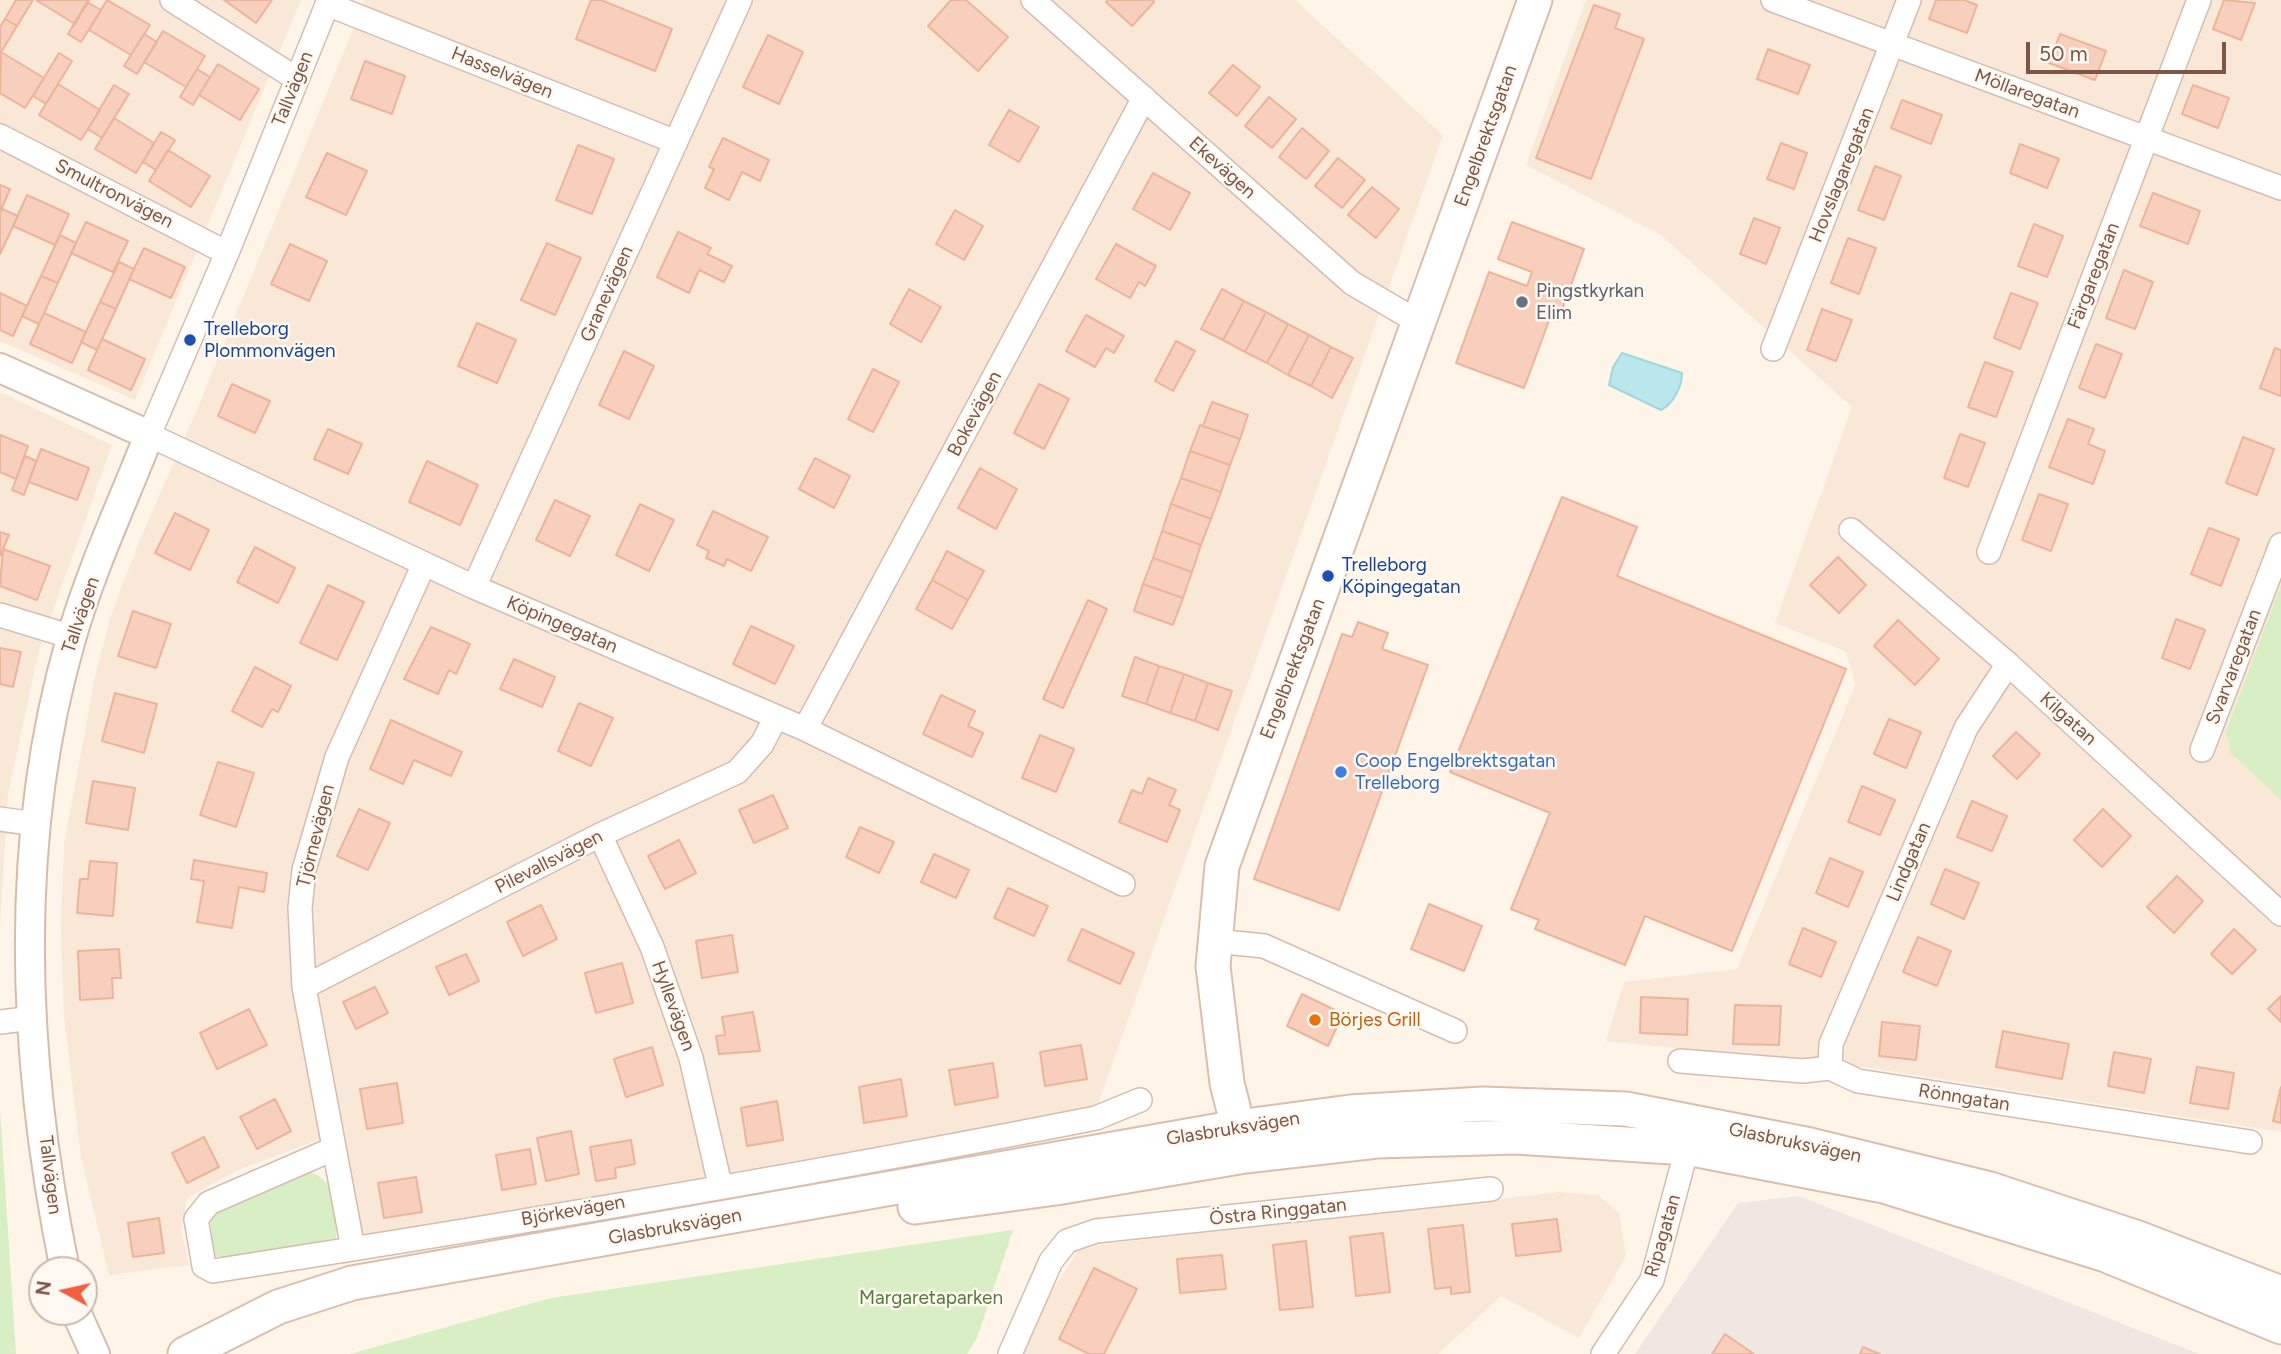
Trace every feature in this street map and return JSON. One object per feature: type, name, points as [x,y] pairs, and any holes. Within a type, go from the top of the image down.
[{"type":"main road","name":"Engelbrektsgatan","points":[[1241,1141],[1227,1083],[1213,966],[1222,866],[1535,0]]},
{"type":"main road","name":"Glasbruksvägen","points":[[236,1354],[261,1338],[321,1314],[413,1290],[714,1234],[1056,1188],[1350,1112],[1483,1104],[1626,1109],[1810,1145],[1990,1189],[2138,1238],[2281,1293]]},
{"type":"main road","name":"Glasbruksvägen","points":[[185,1354],[278,1307],[352,1283],[1241,1141],[1377,1142],[1516,1137],[1688,1149],[1884,1186],[2103,1254],[2281,1327]]},
{"type":"street","points":[[172,0],[297,79]]},
{"type":"street","name":"Granevägen","points":[[474,587],[740,0]]},
{"type":"street","name":"Ekevägen","points":[[1033,0],[1352,283],[1420,323]]},
{"type":"street","name":"Möllaregatan","points":[[1773,0],[2281,188]]},
{"type":"street","name":"Hovslagaregatan","points":[[1773,349],[1909,0]]},
{"type":"street","name":"Färgaregatan","points":[[1989,552],[2199,0]]},
{"type":"street","name":"Tallvägen","points":[[62,1256],[51,1203],[32,1018],[30,936],[34,824],[51,719],[72,637],[149,435],[227,253],[328,2]]},
{"type":"street","name":"Hasselvägen","points":[[328,2],[676,142]]},
{"type":"street","name":"Bokevägen","points":[[805,729],[1144,98]]},
{"type":"street","name":"Smultronvägen","points":[[0,136],[227,253]]},
{"type":"street","name":"Köpingegatan","points":[[0,368],[474,587],[805,729],[1124,884]]},
{"type":"street","name":"Kilgatan","points":[[1851,530],[2008,664],[2281,914]]},
{"type":"street","name":"Svarvaregatan","points":[[2202,750],[2281,545]]},
{"type":"street","name":"Tjörnevägen","points":[[353,1249],[304,987],[300,908],[304,870],[337,757],[424,564]]},
{"type":"street","points":[[0,615],[72,637]]},
{"type":"street","name":"Lindgatan","points":[[1830,1068],[1831,1044],[1966,728],[2008,664]]},
{"type":"street","name":"Pilevallsvägen","points":[[304,987],[600,835],[737,772],[762,744],[776,717]]},
{"type":"street","points":[[0,819],[34,824]]},
{"type":"street","name":"Hyllevägen","points":[[600,835],[652,947],[691,1058],[720,1185]]},
{"type":"street","points":[[1215,941],[1264,946],[1455,1031]]},
{"type":"street","points":[[0,1022],[32,1018]]},
{"type":"street","name":"Rönngatan","points":[[1680,1061],[1802,1071],[1830,1068],[1858,1081],[2250,1142]]},
{"type":"street","name":"Björkevägen","points":[[333,1149],[209,1203],[196,1219],[204,1266],[213,1271],[720,1185],[1096,1118],[1140,1100]]},
{"type":"street","name":"Ripagatan","points":[[1603,1354],[1652,1280],[1688,1149]]},
{"type":"street","name":"Östra Ringgatan","points":[[1010,1354],[1051,1261],[1067,1241],[1096,1231],[1491,1189]]},
{"type":"street","points":[[82,1326],[95,1354]]},
{"type":"shaded area","points":[[0,0],[301,0],[135,400],[0,341]]},
{"type":"shaded area","points":[[365,0],[1295,0],[1443,135],[1097,1107],[361,1238],[344,1130],[236,1171],[187,1198],[181,1230],[189,1265],[109,1275],[81,1157],[64,1016],[61,929],[64,845],[95,677],[112,612],[141,537],[196,412]]},
{"type":"shaded area","points":[[1586,0],[2281,0],[2281,1132],[1864,1067],[1606,1041],[1624,982],[1737,969],[1856,684],[1845,651],[1775,623],[1852,407],[1661,235],[1526,165]]},
{"type":"shaded area","points":[[0,392],[112,445],[39,650],[8,794],[0,927]]},
{"type":"shaded area","points":[[1560,1192],[1598,1195],[1619,1213],[1626,1256],[1579,1338],[1501,1296],[1438,1354],[1013,1354],[1080,1247]]},
{"type":"shaded area","points":[[1799,1196],[2199,1354],[1635,1354],[1738,1203]]},
{"type":"green space","points":[[2281,585],[2281,800],[2231,753],[2226,732]]},
{"type":"green space","points":[[0,1109],[16,1354],[0,1354]]},
{"type":"green space","points":[[309,1172],[325,1182],[334,1198],[336,1238],[224,1260],[214,1255],[210,1215]]},
{"type":"green space","name":"Margaretaparken","points":[[1013,1230],[977,1338],[967,1354],[350,1354],[551,1298]]},
{"type":"water","points":[[1622,353],[1682,373],[1676,394],[1669,404],[1661,410],[1609,385],[1613,367]]},
{"type":"building","points":[[16,0],[33,0],[17,26],[5,19]]},
{"type":"building","points":[[36,0],[89,0],[75,24]]},
{"type":"building","points":[[107,0],[150,25],[131,55],[89,30]]},
{"type":"building","points":[[224,0],[272,0],[256,23]]},
{"type":"building","points":[[591,0],[601,0],[672,29],[655,71],[576,39]]},
{"type":"building","points":[[951,0],[966,0],[1008,37],[978,71],[928,26]]},
{"type":"building","points":[[1936,0],[1964,0],[1977,5],[1967,33],[1929,19]]},
{"type":"building","points":[[2224,0],[2255,3],[2241,40],[2213,29]]},
{"type":"building","points":[[87,2],[101,10],[81,42],[68,34]]},
{"type":"building","points":[[1106,2],[1154,2],[1132,26]]},
{"type":"building","points":[[1594,5],[1620,14],[1615,28],[1644,39],[1591,179],[1536,158]]},
{"type":"building","points":[[5,19],[17,26],[0,54],[0,27]]},
{"type":"building","points":[[163,31],[205,56],[186,87],[144,62]]},
{"type":"building","points":[[144,34],[157,42],[137,74],[124,66]]},
{"type":"building","points":[[2060,34],[2106,51],[2095,80],[2049,63]]},
{"type":"building","points":[[768,35],[803,52],[779,104],[743,87]]},
{"type":"building","points":[[1768,49],[1810,65],[1798,94],[1757,79]]},
{"type":"building","points":[[1,52],[44,78],[25,108],[0,93]]},
{"type":"building","points":[[59,53],[72,61],[46,104],[33,96]]},
{"type":"building","points":[[365,61],[405,76],[392,114],[351,99]]},
{"type":"building","points":[[218,64],[259,89],[240,120],[199,95]]},
{"type":"building","points":[[1233,65],[1260,87],[1237,116],[1209,93]]},
{"type":"building","points":[[197,69],[210,77],[193,105],[180,97]]},
{"type":"building","points":[[58,84],[100,110],[81,140],[39,115]]},
{"type":"building","points":[[114,85],[129,94],[102,138],[88,129]]},
{"type":"building","points":[[2193,85],[2229,98],[2218,128],[2182,114]]},
{"type":"building","points":[[1269,97],[1296,119],[1272,148],[1245,126]]},
{"type":"building","points":[[1902,100],[1942,115],[1931,144],[1891,128]]},
{"type":"building","points":[[1009,110],[1039,127],[1019,162],[989,145]]},
{"type":"building","points":[[114,118],[154,143],[136,173],[95,149]]},
{"type":"building","points":[[1302,128],[1329,151],[1306,179],[1279,157]]},
{"type":"building","points":[[161,132],[175,140],[156,170],[143,162]]},
{"type":"building","points":[[723,138],[769,160],[760,181],[742,172],[729,200],[705,188],[714,169],[709,167]]},
{"type":"building","points":[[1781,143],[1807,153],[1794,189],[1767,179]]},
{"type":"building","points":[[2020,144],[2059,159],[2047,188],[2010,173]]},
{"type":"building","points":[[578,145],[614,159],[592,214],[556,200]]},
{"type":"building","points":[[168,150],[210,176],[191,207],[149,181]]},
{"type":"building","points":[[327,153],[367,171],[346,215],[306,197]]},
{"type":"building","points":[[1338,158],[1365,180],[1342,208],[1315,186]]},
{"type":"building","points":[[1875,166],[1901,176],[1884,220],[1858,210]]},
{"type":"building","points":[[1153,173],[1190,193],[1170,230],[1133,209]]},
{"type":"building","points":[[0,185],[10,189],[0,212]]},
{"type":"building","points":[[1372,187],[1399,209],[1376,238],[1348,215]]},
{"type":"building","points":[[2153,193],[2200,211],[2188,244],[2140,226]]},
{"type":"building","points":[[27,195],[69,214],[55,245],[13,226]]},
{"type":"building","points":[[2,209],[18,216],[0,254],[0,212]]},
{"type":"building","points":[[955,210],[983,226],[964,260],[936,244]]},
{"type":"building","points":[[1754,218],[1780,228],[1766,264],[1740,254]]},
{"type":"building","points":[[86,222],[128,241],[113,272],[71,253]]},
{"type":"building","name":"Pingstkyrkan Elim","points":[[1512,222],[1584,249],[1558,321],[1550,318],[1524,388],[1456,363],[1489,272],[1527,286],[1532,272],[1498,259]]},
{"type":"building","points":[[2034,224],[2063,236],[2047,277],[2018,266]]},
{"type":"building","points":[[678,232],[711,248],[707,254],[732,266],[724,282],[699,270],[689,293],[657,277]]},
{"type":"building","points":[[60,235],[76,243],[58,283],[41,276]]},
{"type":"building","points":[[1848,238],[1876,248],[1859,294],[1831,283]]},
{"type":"building","points":[[547,243],[581,258],[555,315],[521,300]]},
{"type":"building","points":[[290,244],[327,261],[309,301],[271,284]]},
{"type":"building","points":[[1116,244],[1156,266],[1145,286],[1139,282],[1130,298],[1096,279]]},
{"type":"building","points":[[144,248],[185,267],[171,298],[129,279]]},
{"type":"building","points":[[119,262],[134,269],[116,309],[100,302]]},
{"type":"building","points":[[2124,270],[2153,282],[2135,329],[2106,318]]},
{"type":"building","points":[[41,276],[58,283],[39,324],[22,316]]},
{"type":"building","points":[[909,289],[941,307],[921,342],[890,324]]},
{"type":"building","points":[[1222,289],[1244,301],[1223,340],[1201,329]]},
{"type":"building","points":[[0,293],[27,306],[13,336],[0,330]]},
{"type":"building","points":[[2011,293],[2038,303],[2020,349],[1994,338]]},
{"type":"building","points":[[1244,301],[1266,312],[1245,352],[1223,340]]},
{"type":"building","points":[[100,302],[116,309],[97,350],[81,342]]},
{"type":"building","points":[[1822,309],[1852,320],[1836,361],[1807,350]]},
{"type":"building","points":[[1266,312],[1288,324],[1267,363],[1245,352]]},
{"type":"building","points":[[44,313],[86,332],[72,363],[30,344]]},
{"type":"building","points":[[1086,315],[1124,336],[1114,353],[1106,348],[1095,367],[1066,351]]},
{"type":"building","points":[[477,323],[516,340],[497,383],[458,366]]},
{"type":"building","points":[[1288,324],[1309,335],[1288,375],[1267,363]]},
{"type":"building","points":[[1309,335],[1331,347],[1311,386],[1288,375]]},
{"type":"building","points":[[102,339],[145,359],[131,390],[88,370]]},
{"type":"building","points":[[1176,341],[1195,351],[1173,391],[1155,381]]},
{"type":"building","points":[[2096,344],[2122,354],[2105,398],[2079,388]]},
{"type":"building","points":[[1331,347],[1353,358],[1332,398],[1311,386]]},
{"type":"building","points":[[2275,348],[2281,350],[2281,396],[2260,388]]},
{"type":"building","points":[[624,351],[654,366],[629,419],[599,405]]},
{"type":"building","points":[[1985,362],[2013,372],[1996,417],[1968,407]]},
{"type":"building","points":[[873,369],[899,382],[873,432],[848,419]]},
{"type":"building","points":[[232,384],[270,401],[255,433],[218,416]]},
{"type":"building","points":[[1039,384],[1069,399],[1044,449],[1014,433]]},
{"type":"building","points":[[1212,402],[1248,415],[1240,439],[1203,426]]},
{"type":"building","points":[[2068,419],[2094,429],[2088,444],[2105,451],[2093,484],[2049,467]]},
{"type":"building","points":[[1200,425],[1240,439],[1230,465],[1190,451]]},
{"type":"building","points":[[328,429],[362,444],[348,474],[314,459]]},
{"type":"building","points":[[1960,434],[1985,443],[1968,487],[1944,478]]},
{"type":"building","points":[[0,435],[28,446],[16,479],[0,472]]},
{"type":"building","points":[[2243,437],[2274,449],[2257,495],[2226,483]]},
{"type":"building","points":[[41,449],[89,468],[77,500],[29,482]]},
{"type":"building","points":[[1190,451],[1230,465],[1221,492],[1181,478]]},
{"type":"building","points":[[25,456],[36,461],[24,495],[12,490]]},
{"type":"building","points":[[815,458],[850,476],[834,508],[799,489]]},
{"type":"building","points":[[427,461],[478,485],[460,525],[409,502]]},
{"type":"building","points":[[980,468],[1017,489],[996,529],[958,508]]},
{"type":"building","points":[[1181,478],[1221,492],[1211,519],[1171,504]]},
{"type":"building","points":[[2039,494],[2068,504],[2051,551],[2022,540]]},
{"type":"building","points":[[1562,497],[1637,527],[1617,576],[1846,669],[1732,951],[1645,916],[1625,965],[1535,929],[1539,920],[1511,909],[1550,813],[1450,772]]},
{"type":"building","points":[[555,500],[590,516],[570,556],[536,540]]},
{"type":"building","points":[[640,504],[674,520],[649,571],[616,555]]},
{"type":"building","points":[[1171,504],[1211,519],[1201,545],[1162,531]]},
{"type":"building","points":[[713,511],[768,537],[751,571],[727,559],[724,566],[706,558],[709,551],[697,545]]},
{"type":"building","points":[[175,513],[209,530],[190,570],[155,553]]},
{"type":"building","points":[[2209,528],[2239,539],[2221,586],[2191,574]]},
{"type":"building","points":[[1162,531],[1201,545],[1192,572],[1153,558]]},
{"type":"building","points":[[0,532],[9,535],[0,556]]},
{"type":"building","points":[[255,547],[295,568],[278,603],[237,582]]},
{"type":"building","points":[[3,549],[50,566],[37,600],[0,586]]},
{"type":"building","points":[[947,551],[984,571],[968,600],[932,580]]},
{"type":"building","points":[[1838,557],[1866,585],[1839,613],[1810,585]]},
{"type":"building","points":[[1153,558],[1192,572],[1183,598],[1143,584]]},
{"type":"building","points":[[932,580],[968,600],[952,629],[916,609]]},
{"type":"building","points":[[1143,584],[1183,598],[1173,625],[1134,611]]},
{"type":"building","points":[[328,585],[364,602],[337,660],[300,643]]},
{"type":"building","points":[[1088,600],[1107,609],[1063,708],[1043,699]]},
{"type":"building","points":[[133,611],[171,624],[156,668],[118,656]]},
{"type":"building","points":[[2176,619],[2205,630],[2190,669],[2162,658]]},
{"type":"building","points":[[1898,620],[1939,659],[1915,685],[1874,646]]},
{"type":"building","name":"Coop Engelbrektsgatan Trelleborg","points":[[1358,622],[1388,633],[1382,649],[1428,665],[1339,910],[1254,879],[1342,634],[1352,637]]},
{"type":"building","points":[[751,626],[794,646],[775,684],[733,664]]},
{"type":"building","points":[[431,627],[470,644],[456,674],[449,670],[438,694],[404,679]]},
{"type":"building","points":[[0,648],[21,652],[13,687],[0,684]]},
{"type":"building","points":[[1135,657],[1159,666],[1146,704],[1122,696]]},
{"type":"building","points":[[514,659],[555,677],[542,707],[500,689]]},
{"type":"building","points":[[1159,666],[1184,674],[1170,713],[1146,704]]},
{"type":"building","points":[[255,667],[291,686],[278,712],[272,709],[262,727],[232,711]]},
{"type":"building","points":[[1184,674],[1208,683],[1195,721],[1170,713]]},
{"type":"building","points":[[1208,683],[1232,691],[1218,730],[1195,721]]},
{"type":"building","points":[[115,693],[157,704],[144,753],[102,741]]},
{"type":"building","points":[[941,695],[975,711],[968,726],[983,733],[972,757],[923,734]]},
{"type":"building","points":[[579,703],[613,718],[591,766],[558,751]]},
{"type":"building","points":[[1889,719],[1921,732],[1906,768],[1874,754]]},
{"type":"building","points":[[391,720],[462,752],[451,776],[414,760],[403,784],[370,769]]},
{"type":"building","points":[[2016,732],[2040,754],[2017,779],[1993,756]]},
{"type":"building","points":[[1040,735],[1074,749],[1056,792],[1022,778]]},
{"type":"building","points":[[218,762],[254,773],[236,827],[200,815]]},
{"type":"building","points":[[1148,778],[1176,790],[1169,805],[1180,810],[1167,842],[1119,822],[1132,790],[1142,794]]},
{"type":"building","points":[[93,781],[135,788],[128,830],[86,823]]},
{"type":"building","points":[[1862,786],[1895,800],[1880,835],[1848,822]]},
{"type":"building","points":[[773,795],[788,828],[754,843],[739,810]]},
{"type":"building","points":[[1972,801],[2007,816],[1992,851],[1957,837]]},
{"type":"building","points":[[359,809],[390,823],[368,870],[337,856]]},
{"type":"building","points":[[2103,809],[2131,836],[2102,867],[2074,840]]},
{"type":"building","points":[[860,827],[894,842],[879,873],[846,857]]},
{"type":"building","points":[[679,840],[696,873],[665,889],[648,856]]},
{"type":"building","points":[[934,854],[969,870],[956,898],[921,882]]},
{"type":"building","points":[[1830,858],[1863,872],[1848,907],[1816,893]]},
{"type":"building","points":[[194,860],[267,873],[264,892],[239,887],[232,928],[197,922],[204,881],[191,879]]},
{"type":"building","points":[[90,861],[117,863],[113,916],[77,913],[80,879],[88,879]]},
{"type":"building","points":[[1945,869],[1979,883],[1964,919],[1931,904]]},
{"type":"building","points":[[2177,876],[2203,901],[2174,933],[2147,907]]},
{"type":"building","points":[[1008,888],[1048,906],[1034,936],[994,918]]},
{"type":"building","points":[[1429,904],[1482,926],[1464,971],[1411,949]]},
{"type":"building","points":[[541,905],[557,939],[523,956],[507,922]]},
{"type":"building","points":[[1803,928],[1836,942],[1821,977],[1789,964]]},
{"type":"building","points":[[1082,929],[1134,953],[1120,984],[1068,960]]},
{"type":"building","points":[[2234,929],[2256,950],[2232,974],[2211,954]]},
{"type":"building","points":[[732,935],[738,972],[702,978],[696,941]]},
{"type":"building","points":[[1918,937],[1951,951],[1937,986],[1903,972]]},
{"type":"building","points":[[119,949],[121,978],[112,978],[113,998],[80,1000],[78,951]]},
{"type":"building","points":[[466,954],[479,981],[449,995],[436,967]]},
{"type":"building","points":[[622,963],[633,1003],[596,1013],[585,973]]},
{"type":"building","points":[[375,987],[388,1013],[356,1029],[343,1002]]},
{"type":"building","name":"Börjes Grill","points":[[1302,994],[1343,1014],[1328,1046],[1287,1026]]},
{"type":"building","points":[[2281,996],[2281,1022],[2268,1009]]},
{"type":"building","points":[[1641,997],[1688,999],[1687,1035],[1640,1033]]},
{"type":"building","points":[[1735,1005],[1781,1006],[1779,1045],[1733,1044]]},
{"type":"building","points":[[249,1009],[267,1045],[217,1069],[200,1033]]},
{"type":"building","points":[[753,1012],[760,1051],[719,1054],[716,1036],[725,1035],[722,1017]]},
{"type":"building","points":[[1882,1022],[1920,1026],[1916,1060],[1879,1056]]},
{"type":"building","points":[[2003,1031],[2069,1044],[2062,1079],[1996,1067]]},
{"type":"building","points":[[1081,1045],[1087,1079],[1045,1086],[1040,1052]]},
{"type":"building","points":[[652,1047],[663,1085],[626,1097],[614,1059]]},
{"type":"building","points":[[2114,1052],[2151,1059],[2144,1093],[2108,1086]]},
{"type":"building","points":[[993,1063],[998,1097],[955,1105],[949,1070]]},
{"type":"building","points":[[2197,1067],[2234,1073],[2228,1109],[2190,1103]]},
{"type":"building","points":[[901,1079],[907,1116],[864,1123],[859,1087]]},
{"type":"building","points":[[397,1083],[403,1123],[367,1129],[360,1089]]},
{"type":"building","points":[[2281,1087],[2281,1123],[2273,1121]]},
{"type":"building","points":[[275,1099],[291,1131],[257,1149],[240,1117]]},
{"type":"building","points":[[777,1101],[783,1140],[747,1146],[741,1108]]},
{"type":"building","points":[[571,1131],[579,1174],[546,1181],[537,1138]]},
{"type":"building","points":[[204,1137],[219,1167],[187,1183],[172,1153]]},
{"type":"building","points":[[631,1140],[635,1164],[615,1168],[616,1178],[596,1181],[590,1147]]},
{"type":"building","points":[[530,1149],[536,1184],[502,1190],[496,1155]]},
{"type":"building","points":[[416,1177],[422,1212],[384,1218],[378,1183]]},
{"type":"building","points":[[159,1218],[164,1253],[133,1257],[128,1223]]},
{"type":"building","points":[[1557,1219],[1561,1251],[1516,1256],[1512,1224]]},
{"type":"building","points":[[1463,1225],[1470,1292],[1451,1294],[1451,1287],[1435,1289],[1428,1229]]},
{"type":"building","points":[[1383,1233],[1390,1292],[1356,1296],[1350,1237]]},
{"type":"building","points":[[1306,1241],[1313,1307],[1280,1310],[1273,1245]]},
{"type":"building","points":[[1222,1255],[1226,1289],[1180,1293],[1177,1259]]},
{"type":"building","points":[[1094,1268],[1137,1289],[1104,1354],[1089,1354],[1059,1339]]},
{"type":"building","points":[[1725,1334],[1754,1354],[1712,1354]]},
{"type":"building","points":[[1863,1347],[1880,1354],[1860,1354]]},
{"type":"place","name":"Pingstkyrkan Elim","points":[[1522,302]]},
{"type":"place","name":"Trelleborg Plommonvägen","points":[[190,340]]},
{"type":"place","name":"Trelleborg Köpingegatan","points":[[1328,576]]},
{"type":"place","name":"Coop Engelbrektsgatan Trelleborg","points":[[1341,772]]},
{"type":"place","name":"Börjes Grill","points":[[1315,1020]]}]
